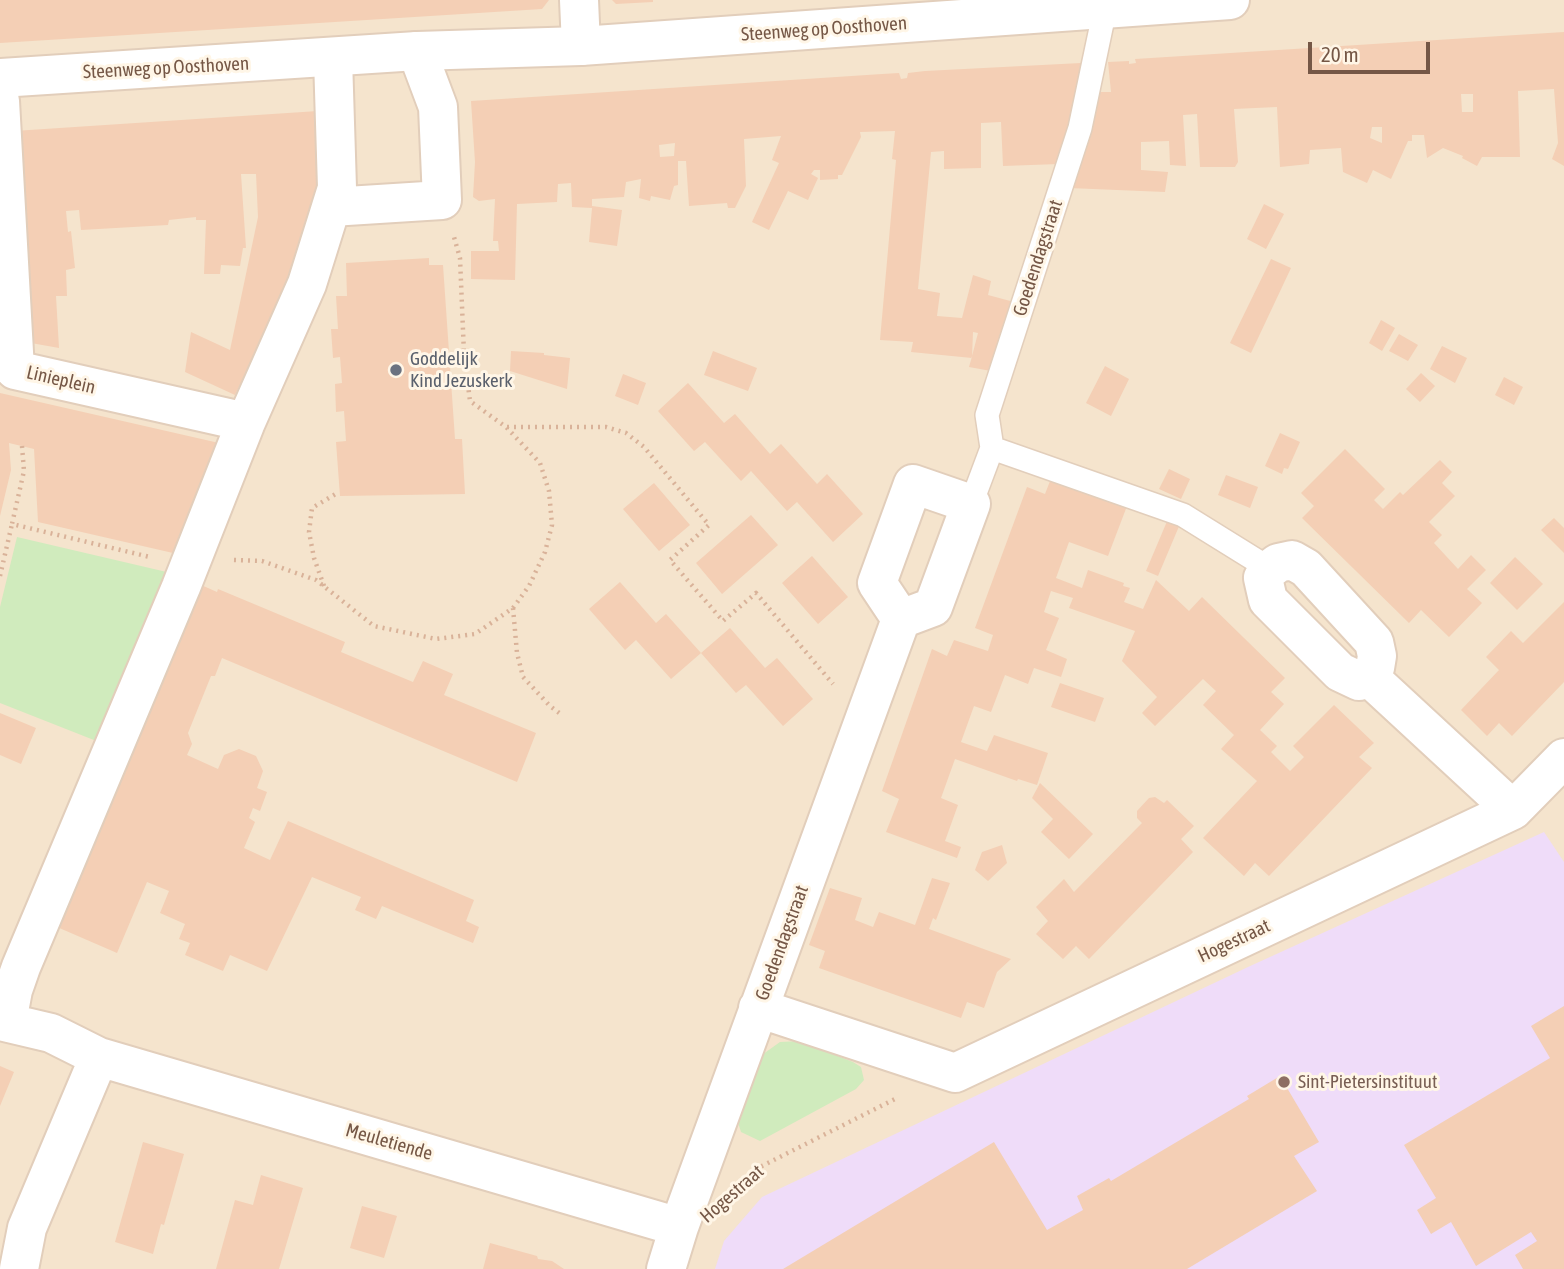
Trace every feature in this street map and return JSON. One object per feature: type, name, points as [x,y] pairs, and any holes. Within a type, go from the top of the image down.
[{"type":"street","points":[[579,0],[581,46]]},
{"type":"street","name":"Steenweg op Oosthoven","points":[[0,78],[418,51],[581,46],[1230,0]]},
{"type":"street","points":[[331,206],[442,200],[439,107],[418,51]]},
{"type":"street","points":[[3,1021],[21,967],[192,559],[246,422],[307,284],[337,188],[333,58]]},
{"type":"street","name":"Linieplein","points":[[0,101],[15,370],[246,422]]},
{"type":"street","points":[[901,619],[877,583],[913,484],[971,504]]},
{"type":"street","name":"Goedendagstraat","points":[[672,1250],[901,619],[933,607],[971,504]]},
{"type":"street","points":[[1270,569],[1264,578],[1268,600],[1340,672],[1359,681],[1369,677],[1513,810]]},
{"type":"street","name":"Hogestraat","points":[[955,1073],[1513,810],[1564,758]]},
{"type":"street","points":[[758,1008],[955,1073]]},
{"type":"street","name":"Meuletiende","points":[[3,1021],[51,1033],[99,1057],[672,1250]]},
{"type":"street","points":[[19,1269],[27,1228],[99,1057]]},
{"type":"lane","name":"Goedendagstraat","points":[[971,504],[992,448],[987,415],[1080,128],[1105,9]]},
{"type":"lane","points":[[992,448],[1183,515],[1270,569]]},
{"type":"path","points":[[12,524],[171,562],[192,559],[262,561],[316,580],[374,626],[436,639],[475,634],[513,608],[529,586],[545,552],[552,525],[549,491],[540,463],[506,427],[470,401],[464,354],[460,258],[442,200]]},
{"type":"path","points":[[506,427],[606,427],[625,433],[644,446],[709,525],[670,560],[723,621],[756,593],[863,720]]},
{"type":"path","points":[[0,576],[24,471],[22,446]]},
{"type":"path","points":[[324,587],[309,532],[312,508],[339,492]]},
{"type":"path","points":[[513,608],[517,653],[523,677],[562,715]]},
{"type":"path","name":"Hogestraat","points":[[736,1186],[754,1170],[917,1088],[955,1073]]},
{"type":"shaded area","points":[[0,0],[1564,0],[1564,1269],[0,1269]]},
{"type":"shaded area","name":"Sint-Pietersinstituut","points":[[1544,832],[1564,862],[1564,1269],[715,1269],[724,1241],[762,1197],[1248,967]]},
{"type":"green space","points":[[17,537],[171,573],[104,744],[0,703],[0,607]]},
{"type":"green space","points":[[800,1041],[853,1062],[861,1067],[864,1080],[856,1089],[760,1141],[741,1132],[736,1116],[759,1057],[780,1042]]},
{"type":"building","points":[[0,0],[549,0],[542,9],[0,43]]},
{"type":"building","points":[[612,0],[653,0],[653,2],[616,4]]},
{"type":"building","points":[[1564,32],[1564,166],[1552,159],[1558,143],[1554,89],[1518,91],[1520,157],[1482,157],[1477,166],[1462,158],[1463,156],[1443,148],[1427,158],[1424,135],[1412,135],[1412,141],[1408,141],[1391,179],[1373,170],[1367,183],[1343,172],[1341,148],[1310,150],[1309,164],[1280,167],[1277,107],[1234,109],[1238,162],[1235,167],[1200,167],[1197,114],[1183,115],[1186,166],[1170,165],[1169,141],[1141,142],[1141,170],[1168,172],[1165,192],[1069,188],[1099,92],[1111,92],[1108,62],[1129,61],[1129,64],[1136,63],[1135,59]],"holes":[[[1461,94],[1473,94],[1473,112],[1462,112]],[[1372,127],[1382,127],[1382,143],[1370,138]]]},
{"type":"building","points":[[1081,63],[1083,90],[1059,164],[1003,166],[1001,122],[981,123],[981,168],[944,169],[944,151],[931,152],[918,289],[940,293],[937,316],[962,318],[973,275],[991,281],[988,295],[1014,302],[991,371],[969,367],[972,358],[911,352],[913,342],[880,340],[896,160],[892,159],[895,131],[860,132],[861,137],[842,175],[838,175],[838,179],[820,180],[820,170],[814,170],[811,174],[818,178],[808,200],[788,191],[769,230],[752,222],[779,163],[772,160],[781,136],[744,139],[746,186],[735,208],[728,208],[727,203],[689,206],[686,161],[678,161],[678,185],[674,186],[670,200],[651,196],[650,201],[639,198],[641,179],[626,182],[624,197],[592,199],[592,206],[622,210],[617,246],[589,242],[592,208],[572,207],[571,183],[558,184],[557,202],[517,204],[515,280],[471,279],[471,251],[499,251],[498,241],[493,241],[495,199],[479,201],[473,197],[475,162],[471,101],[899,73],[901,79],[907,78],[908,73],[925,71]],"holes":[[[675,143],[674,156],[660,157],[659,145]],[[973,332],[978,333],[972,356]]]},
{"type":"building","points":[[318,111],[323,173],[297,259],[263,334],[270,340],[260,362],[253,359],[235,395],[185,372],[191,332],[230,350],[258,217],[256,174],[241,174],[246,248],[243,248],[240,266],[221,265],[220,274],[204,274],[206,220],[196,220],[196,217],[169,220],[168,225],[81,230],[79,210],[66,211],[75,268],[66,270],[67,296],[56,296],[59,348],[31,343],[14,131]]},
{"type":"building","points":[[1264,204],[1284,214],[1266,249],[1247,239]]},
{"type":"building","name":"Goddelijk Kind Jezuskerk","points":[[429,258],[429,265],[443,265],[455,439],[462,439],[465,494],[340,496],[336,442],[346,441],[344,411],[336,412],[335,384],[342,383],[340,357],[333,358],[331,329],[338,329],[336,296],[347,296],[346,263]]},
{"type":"building","points":[[1271,259],[1291,268],[1251,353],[1230,343]]},
{"type":"building","points":[[1381,320],[1395,328],[1382,351],[1369,343]]},
{"type":"building","points":[[1399,334],[1418,345],[1408,361],[1389,351]]},
{"type":"building","points":[[1442,346],[1467,358],[1455,383],[1430,369]]},
{"type":"building","points":[[511,351],[570,358],[567,389],[510,371]]},
{"type":"building","points":[[713,351],[757,368],[748,391],[704,375]]},
{"type":"building","points":[[1105,366],[1129,379],[1111,416],[1086,403]]},
{"type":"building","points":[[1421,373],[1435,386],[1420,402],[1406,389]]},
{"type":"building","points":[[623,374],[646,383],[638,405],[615,396]]},
{"type":"building","points":[[1504,377],[1523,387],[1514,405],[1495,395]]},
{"type":"building","points":[[688,383],[724,423],[735,414],[770,454],[781,444],[817,484],[827,474],[863,514],[833,542],[797,502],[787,511],[751,471],[741,481],[705,442],[694,451],[658,411]]},
{"type":"building","points":[[0,393],[219,443],[173,553],[38,522],[34,449],[9,443],[11,470],[0,516]]},
{"type":"building","points":[[1280,433],[1300,442],[1288,469],[1284,468],[1282,474],[1265,466]]},
{"type":"building","points":[[1345,449],[1385,489],[1374,500],[1383,509],[1400,492],[1403,495],[1440,460],[1452,472],[1442,483],[1455,496],[1429,522],[1442,535],[1434,543],[1458,569],[1471,555],[1486,570],[1467,589],[1482,603],[1449,637],[1421,610],[1409,623],[1302,518],[1314,506],[1301,493]]},
{"type":"building","points":[[1169,469],[1190,479],[1181,499],[1159,489]]},
{"type":"building","points":[[1226,475],[1258,487],[1250,508],[1218,495]]},
{"type":"building","points":[[1052,476],[1127,506],[1108,556],[1069,542],[1056,578],[1082,588],[1088,570],[1124,583],[1123,586],[1130,588],[1124,602],[1143,609],[1156,580],[1189,611],[1202,597],[1285,678],[1271,692],[1284,704],[1260,730],[1277,746],[1271,752],[1290,771],[1304,757],[1293,746],[1334,705],[1374,743],[1359,757],[1372,768],[1269,876],[1255,863],[1244,876],[1203,838],[1257,781],[1221,749],[1234,735],[1203,705],[1216,691],[1203,679],[1155,726],[1142,713],[1157,697],[1122,661],[1135,631],[1069,608],[1073,598],[1051,591],[1044,612],[1059,618],[1046,650],[1067,659],[1061,677],[1034,668],[1028,684],[1005,675],[991,712],[974,706],[961,742],[987,751],[994,735],[1048,753],[1037,785],[1018,779],[1017,781],[955,759],[941,798],[958,805],[945,841],[961,847],[957,858],[886,832],[899,799],[882,791],[932,649],[947,656],[954,640],[988,651],[993,635],[975,628],[1027,487],[1045,494]]},
{"type":"building","points":[[654,483],[690,525],[659,551],[623,509]]},
{"type":"building","points":[[751,515],[778,545],[722,594],[696,563]]},
{"type":"building","points":[[1554,518],[1564,528],[1564,553],[1541,530]]},
{"type":"building","points":[[1168,519],[1180,524],[1158,576],[1146,571]]},
{"type":"building","points":[[812,556],[848,597],[818,624],[782,583]]},
{"type":"building","points":[[1515,557],[1543,584],[1517,610],[1490,583]]},
{"type":"building","points":[[620,582],[656,623],[666,614],[701,653],[671,679],[636,640],[625,650],[589,609]]},
{"type":"building","points":[[199,584],[217,592],[218,589],[345,642],[341,652],[413,682],[423,661],[453,674],[444,695],[536,733],[517,782],[222,658],[215,676],[211,676],[188,733],[192,744],[187,755],[218,769],[224,755],[239,749],[256,756],[263,771],[257,788],[267,792],[260,811],[253,808],[249,818],[255,822],[244,848],[270,860],[288,821],[474,900],[466,921],[479,927],[473,943],[382,906],[376,919],[355,910],[361,897],[312,877],[267,971],[230,955],[223,971],[185,955],[190,943],[179,939],[185,924],[160,913],[169,891],[147,882],[117,953],[57,927]]},
{"type":"building","points":[[1564,602],[1564,682],[1512,736],[1499,723],[1487,736],[1461,710],[1499,670],[1486,657],[1511,631],[1523,643]]},
{"type":"building","points":[[730,628],[765,668],[777,658],[813,699],[783,726],[746,685],[736,693],[701,653]]},
{"type":"building","points":[[1060,683],[1104,698],[1095,722],[1051,707]]},
{"type":"building","points":[[0,713],[36,728],[21,764],[0,755]]},
{"type":"building","points":[[1040,783],[1093,834],[1069,859],[1041,832],[1053,819],[1032,798]]},
{"type":"building","points":[[1155,797],[1164,803],[1167,800],[1194,826],[1181,839],[1193,852],[1089,959],[1076,946],[1063,959],[1036,934],[1048,921],[1036,907],[1064,879],[1074,892],[1142,823],[1137,818],[1137,811],[1149,798]]},
{"type":"building","points":[[1002,845],[1007,863],[988,881],[975,870],[982,852]]},
{"type":"building","points":[[932,878],[950,883],[936,920],[933,918],[929,929],[1011,959],[997,972],[984,1008],[967,1002],[961,1018],[819,968],[825,951],[809,945],[830,888],[862,898],[855,920],[873,927],[879,912],[915,925]]},
{"type":"building","points":[[1564,1006],[1564,1269],[1523,1269],[1515,1255],[1537,1241],[1531,1232],[1476,1266],[1451,1222],[1431,1234],[1417,1210],[1436,1198],[1404,1145],[1550,1058],[1531,1026]]},
{"type":"building","points":[[0,1066],[14,1072],[0,1106]]},
{"type":"building","points":[[1280,1076],[1319,1142],[1294,1156],[1317,1191],[1187,1269],[783,1269],[994,1142],[1047,1230],[1083,1210],[1077,1196],[1109,1178],[1111,1181],[1249,1099],[1247,1096]]},
{"type":"building","points":[[143,1142],[184,1154],[153,1254],[115,1242]]},
{"type":"building","points":[[261,1175],[303,1188],[279,1269],[216,1269],[235,1200],[253,1205]]},
{"type":"building","points":[[362,1206],[397,1216],[384,1258],[350,1248]]},
{"type":"building","points":[[490,1243],[552,1261],[564,1269],[483,1269]]},
{"type":"place","name":"Goddelijk Kind Jezuskerk","points":[[396,370]]},
{"type":"place","name":"Sint-Pietersinstituut","points":[[1284,1082]]}]
